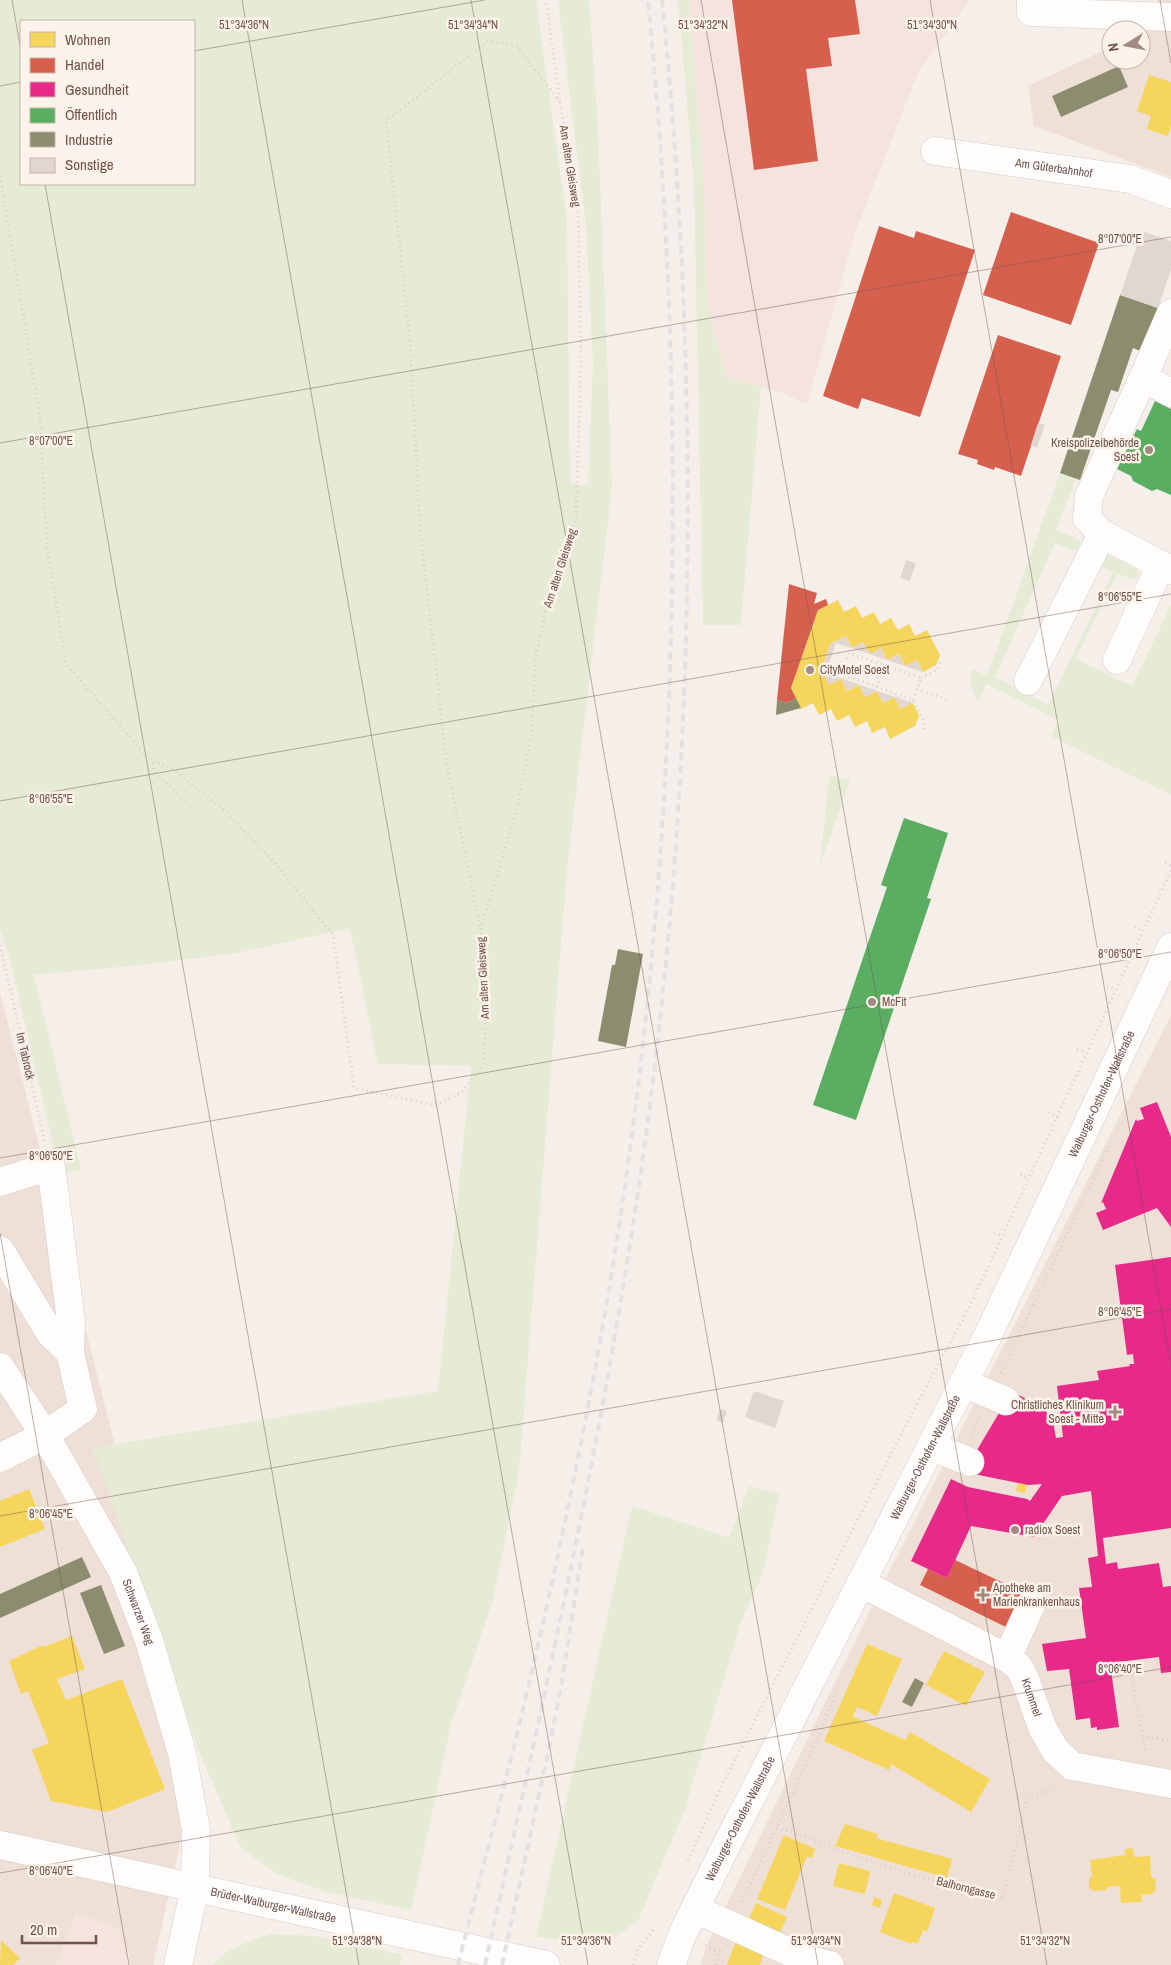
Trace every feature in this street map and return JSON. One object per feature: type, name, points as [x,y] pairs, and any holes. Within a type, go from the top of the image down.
[{"type":"street","points":[[1030,0],[1031,12],[1171,17]]},
{"type":"street","name":"Am Güterbahnhof","points":[[935,151],[1130,179],[1171,194]]},
{"type":"street","points":[[1116,660],[1166,568],[1102,534],[1087,518],[1089,496],[1170,319]]},
{"type":"street","points":[[1143,378],[1171,393]]},
{"type":"street","points":[[1028,681],[1102,534]]},
{"type":"street","name":"Walburger-Osthofen-Wallstraße","points":[[671,1965],[682,1935],[813,1674],[964,1383],[1171,946]]},
{"type":"street","points":[[0,1182],[51,1166],[71,1321],[70,1352],[83,1409],[45,1435],[0,1458]]},
{"type":"street","points":[[0,1250],[50,1333],[70,1352]]},
{"type":"street","name":"Schwarzer Weg","points":[[0,1367],[45,1435],[123,1572],[149,1640],[182,1753],[196,1830],[195,1887],[178,1965]]},
{"type":"street","points":[[964,1383],[998,1398]]},
{"type":"street","points":[[932,1446],[964,1460]]},
{"type":"street","name":"Krummel","points":[[861,1583],[1007,1658],[1019,1667],[1042,1727],[1055,1750],[1072,1766]]},
{"type":"street","points":[[1007,1658],[1033,1600]]},
{"type":"street","points":[[1072,1766],[1161,1782]]},
{"type":"street","name":"Brüder-Walburger-Wallstraße","points":[[0,1845],[546,1965]]},
{"type":"street","points":[[695,1909],[807,1960],[830,1965]]},
{"type":"path","name":"Am alten Gleisweg","points":[[153,763],[159,763],[170,768],[222,808],[276,864],[333,935],[354,1088],[434,1105],[461,1093],[483,1066],[486,1016],[481,928],[520,794],[531,738],[536,656],[550,593],[576,517],[581,363],[578,208],[560,103],[546,0]]},
{"type":"path","points":[[481,928],[447,766],[420,528],[410,341],[386,121],[488,41],[516,46],[560,103]]},
{"type":"path","points":[[0,176],[40,416],[47,547],[66,664],[153,763],[154,771],[184,801]]},
{"type":"path","points":[[921,678],[849,653],[841,674],[913,700],[925,723],[923,730]]},
{"type":"path","points":[[913,700],[921,678],[938,669],[940,662]]},
{"type":"path","points":[[878,687],[885,665]]},
{"type":"path","points":[[917,688],[948,700]]},
{"type":"path","points":[[1165,863],[1171,866]]},
{"type":"path","points":[[686,1863],[719,1791],[969,1308],[1171,870]]},
{"type":"path","points":[[1136,927],[1143,930]]},
{"type":"path","name":"Im Tabrock","points":[[0,945],[51,1166]]},
{"type":"path","points":[[1107,986],[1115,989]]},
{"type":"path","points":[[1077,1050],[1086,1052]]},
{"type":"path","points":[[1049,1112],[1058,1118]]},
{"type":"path","points":[[1021,1174],[1028,1180]]},
{"type":"path","points":[[994,1233],[1003,1236]]},
{"type":"path","points":[[964,1460],[968,1443],[998,1398]]},
{"type":"path","points":[[1129,1661],[1142,1737],[1161,1782]]},
{"type":"path","points":[[731,1926],[839,1687]]},
{"type":"path","points":[[1142,1737],[1168,1740]]},
{"type":"path","name":"Balhorngasse","points":[[777,1827],[901,1872],[1002,1898],[1028,1797],[1055,1789],[1072,1766]]},
{"type":"path","points":[[633,1965],[638,1949],[657,1926]]},
{"type":"path","points":[[716,1965],[720,1952]]},
{"type":"shaded area","points":[[689,0],[970,0],[918,73],[854,236],[807,404],[780,392],[726,378],[707,305],[704,186]]},
{"type":"shaded area","points":[[1157,0],[1171,0],[1171,177],[1034,126],[1028,86],[1101,52],[1101,70],[1151,70],[1151,28],[1166,21]]},
{"type":"shaded area","points":[[0,992],[193,1752],[179,1849],[153,1965],[131,1965],[128,1952],[76,1914],[56,1965],[0,1965]]},
{"type":"shaded area","points":[[1171,1015],[1171,1965],[700,1965],[706,1947],[886,1578]]},
{"type":"shaded area","points":[[75,1914],[113,1925],[122,1934],[131,1965],[56,1965]]},
{"type":"green space","points":[[0,0],[536,0],[567,220],[570,483],[588,485],[593,362],[586,225],[558,0],[589,0],[598,127],[612,487],[567,869],[519,1472],[493,1600],[451,1725],[411,1910],[326,1892],[277,1874],[241,1848],[200,1754],[93,1448],[438,1391],[471,1066],[378,1064],[350,928],[237,953],[141,965],[34,975],[81,1170],[60,1175],[11,964],[0,929]]},
{"type":"green space","points":[[678,0],[689,0],[704,186],[707,305],[726,377],[761,387],[741,625],[703,625],[694,186]]},
{"type":"green space","points":[[1060,473],[1076,478],[1056,530],[1076,538],[1080,542],[1079,547],[1076,550],[1071,550],[1055,543],[995,677],[1048,705],[1113,572],[1101,566],[1106,554],[1135,568],[1138,571],[1138,576],[1135,580],[1117,574],[1076,659],[1132,686],[1171,605],[1171,795],[1051,736],[1059,720],[987,684],[978,701],[972,689],[970,678],[972,669],[987,676]]},
{"type":"green space","points":[[829,775],[850,780],[820,866]]},
{"type":"green space","points":[[749,1486],[779,1494],[763,1573],[741,1622],[685,1809],[638,1921],[612,1939],[584,1942],[536,1937],[632,1506],[729,1538]]},
{"type":"green space","points":[[271,1934],[316,1936],[403,1955],[400,1965],[213,1965],[232,1949]]},
{"type":"building: Wohnen","points":[[1149,75],[1171,82],[1171,126],[1168,136],[1147,129],[1151,116],[1137,111]]},
{"type":"building: Wohnen","name":"CityMotel Soest","points":[[838,600],[844,612],[856,606],[862,618],[874,612],[880,624],[891,618],[898,630],[909,624],[915,636],[927,630],[940,655],[936,665],[923,672],[917,660],[905,666],[899,654],[887,660],[881,648],[870,654],[863,642],[852,648],[846,636],[830,644],[822,668],[829,685],[841,679],[847,691],[859,685],[865,697],[877,691],[883,703],[895,697],[900,709],[913,703],[919,716],[915,726],[890,739],[885,727],[872,733],[867,721],[855,727],[849,715],[837,721],[831,709],[819,715],[813,703],[801,709],[791,688],[818,610]]},
{"type":"building: Wohnen","points":[[1018,1483],[1027,1485],[1025,1493],[1016,1491]]},
{"type":"building: Wohnen","points":[[29,1489],[45,1529],[0,1547],[0,1501]]},
{"type":"building: Wohnen","points":[[72,1636],[85,1669],[57,1679],[66,1700],[122,1679],[165,1789],[107,1812],[51,1801],[32,1750],[49,1743],[28,1691],[21,1694],[9,1661],[43,1645],[43,1647]]},
{"type":"building: Wohnen","points":[[867,1644],[902,1659],[877,1716],[857,1707],[853,1717],[905,1740],[910,1732],[990,1779],[971,1812],[891,1764],[889,1770],[824,1741]]},
{"type":"building: Wohnen","points":[[944,1651],[985,1672],[966,1706],[926,1685]]},
{"type":"building: Wohnen","points":[[845,1824],[878,1834],[876,1838],[952,1859],[947,1878],[835,1846]]},
{"type":"building: Wohnen","points":[[784,1835],[815,1849],[812,1858],[807,1856],[785,1910],[757,1899]]},
{"type":"building: Wohnen","points":[[1133,1848],[1134,1857],[1150,1856],[1151,1875],[1152,1878],[1155,1878],[1156,1891],[1153,1891],[1153,1894],[1141,1895],[1142,1902],[1121,1903],[1120,1886],[1107,1887],[1107,1890],[1093,1891],[1089,1888],[1089,1880],[1092,1876],[1090,1860],[1125,1855],[1125,1849]]},
{"type":"building: Wohnen","points":[[839,1863],[870,1871],[865,1894],[833,1886]]},
{"type":"building: Wohnen","points":[[894,1893],[935,1908],[927,1932],[923,1930],[918,1943],[912,1942],[912,1944],[880,1932]]},
{"type":"building: Wohnen","points":[[874,1897],[882,1900],[880,1908],[872,1905]]},
{"type":"building: Wohnen","points":[[756,1903],[787,1917],[778,1936],[747,1923]]},
{"type":"building: Wohnen","points":[[737,1937],[765,1949],[760,1965],[727,1965]]},
{"type":"building: Wohnen","points":[[1,1940],[20,1958],[13,1965],[0,1965]]},
{"type":"building: Handel","points":[[732,0],[855,0],[860,34],[828,38],[832,66],[806,69],[818,161],[754,170]]},
{"type":"building: Handel","points":[[1011,212],[1099,243],[1071,325],[983,295]]},
{"type":"building: Handel","points":[[879,226],[914,238],[916,231],[975,250],[920,417],[862,398],[858,409],[823,396]]},
{"type":"building: Handel","points":[[998,335],[1061,356],[1021,476],[995,467],[994,470],[977,464],[978,460],[958,454]]},
{"type":"building: Handel","points":[[789,584],[817,593],[814,604],[826,599],[828,605],[818,610],[791,688],[796,698],[787,703],[777,700]]},
{"type":"building: Handel","name":"Apotheke am Marienkrankenhaus","points":[[955,1560],[1027,1594],[1010,1629],[920,1585],[928,1569],[947,1578]]},
{"type":"building: Gesundheit","points":[[1157,1102],[1171,1137],[1171,1227],[1157,1208],[1103,1230],[1096,1213],[1106,1209],[1103,1202],[1101,1203],[1136,1119],[1137,1121],[1144,1119],[1140,1108]]},
{"type":"building: Gesundheit","name":"Christliches Klinikum Soest - Mitte","points":[[1171,1257],[1171,1528],[1103,1538],[1106,1564],[1117,1562],[1118,1569],[1159,1563],[1163,1587],[1171,1586],[1171,1672],[1161,1673],[1159,1657],[1110,1663],[1119,1727],[1097,1730],[1097,1727],[1091,1728],[1090,1718],[1076,1720],[1069,1669],[1047,1671],[1042,1644],[1086,1638],[1079,1588],[1092,1587],[1088,1558],[1098,1556],[1091,1491],[1062,1496],[1034,1537],[971,1526],[947,1578],[911,1561],[951,1479],[968,1487],[1030,1501],[1042,1484],[1028,1485],[964,1472],[1012,1391],[1045,1410],[1053,1422],[1056,1438],[1063,1437],[1057,1386],[1099,1380],[1097,1371],[1134,1364],[1133,1354],[1127,1355],[1115,1265]]},
{"type":"building: Öffentlich","name":"Kreispolizeibehörde Soest","points":[[1155,401],[1171,409],[1171,495],[1157,489],[1152,491],[1133,481],[1131,476],[1117,469],[1137,429],[1141,431]]},
{"type":"building: Öffentlich","name":"McFit","points":[[904,818],[948,833],[927,898],[931,899],[856,1120],[813,1105],[887,887],[881,885]]},
{"type":"building: Industrie","points":[[1110,70],[1121,70],[1128,87],[1061,117],[1052,96]]},
{"type":"building: Industrie","points":[[1120,295],[1158,308],[1143,352],[1133,348],[1118,392],[1111,390],[1080,480],[1060,473]]},
{"type":"building: Industrie","points":[[796,698],[801,708],[776,715],[777,700],[787,703]]},
{"type":"building: Industrie","points":[[618,949],[643,954],[626,1047],[598,1041],[612,965],[615,965]]},
{"type":"building: Industrie","points":[[82,1557],[91,1577],[0,1618],[0,1594]]},
{"type":"building: Industrie","points":[[101,1585],[125,1646],[104,1654],[80,1593]]},
{"type":"building: Industrie","points":[[915,1678],[924,1683],[912,1707],[902,1702]]},
{"type":"building: Sonstige","points":[[1142,231],[1171,241],[1171,269],[1158,308],[1120,295]]},
{"type":"building: Sonstige","points":[[1038,423],[1045,425],[1037,448],[1031,445]]},
{"type":"building: Sonstige","points":[[906,560],[916,563],[910,581],[900,578]]},
{"type":"building: Sonstige","points":[[846,636],[852,648],[863,642],[870,654],[881,648],[887,660],[836,643],[826,673],[913,703],[900,709],[895,697],[883,703],[877,691],[865,697],[859,685],[847,691],[841,679],[829,685],[822,668],[830,644]]},
{"type":"building: Sonstige","points":[[899,654],[905,666],[887,660]]},
{"type":"building: Sonstige","points":[[917,660],[923,672],[905,666]]},
{"type":"building: Sonstige","points":[[754,1391],[784,1401],[775,1428],[745,1417]]},
{"type":"building: Sonstige","points":[[720,1409],[727,1411],[723,1423],[716,1421]]},
{"type":"railway","points":[[458,1965],[523,1711],[580,1449],[605,1313],[630,1150],[649,987],[662,823],[670,658],[673,493],[670,328],[662,164],[648,0]]},
{"type":"railway","points":[[485,1965],[555,1644],[598,1429],[635,1213],[666,967],[677,829],[684,691],[688,552],[687,414],[682,276],[674,138],[662,0]]},
{"type":"railway","points":[[502,1965],[550,1744],[583,1547]]},
{"type":"place","name":"Kreispolizeibehörde Soest","points":[[1149,450]]},
{"type":"place","name":"CityMotel Soest","points":[[810,670]]},
{"type":"place","name":"McFit","points":[[872,1002]]},
{"type":"place","name":"Christliches Klinikum Soest - Mitte","points":[[1115,1412]]},
{"type":"place","name":"radiox Soest","points":[[1015,1530]]},
{"type":"place","name":"Apotheke am Marienkrankenhaus","points":[[983,1595]]}]
